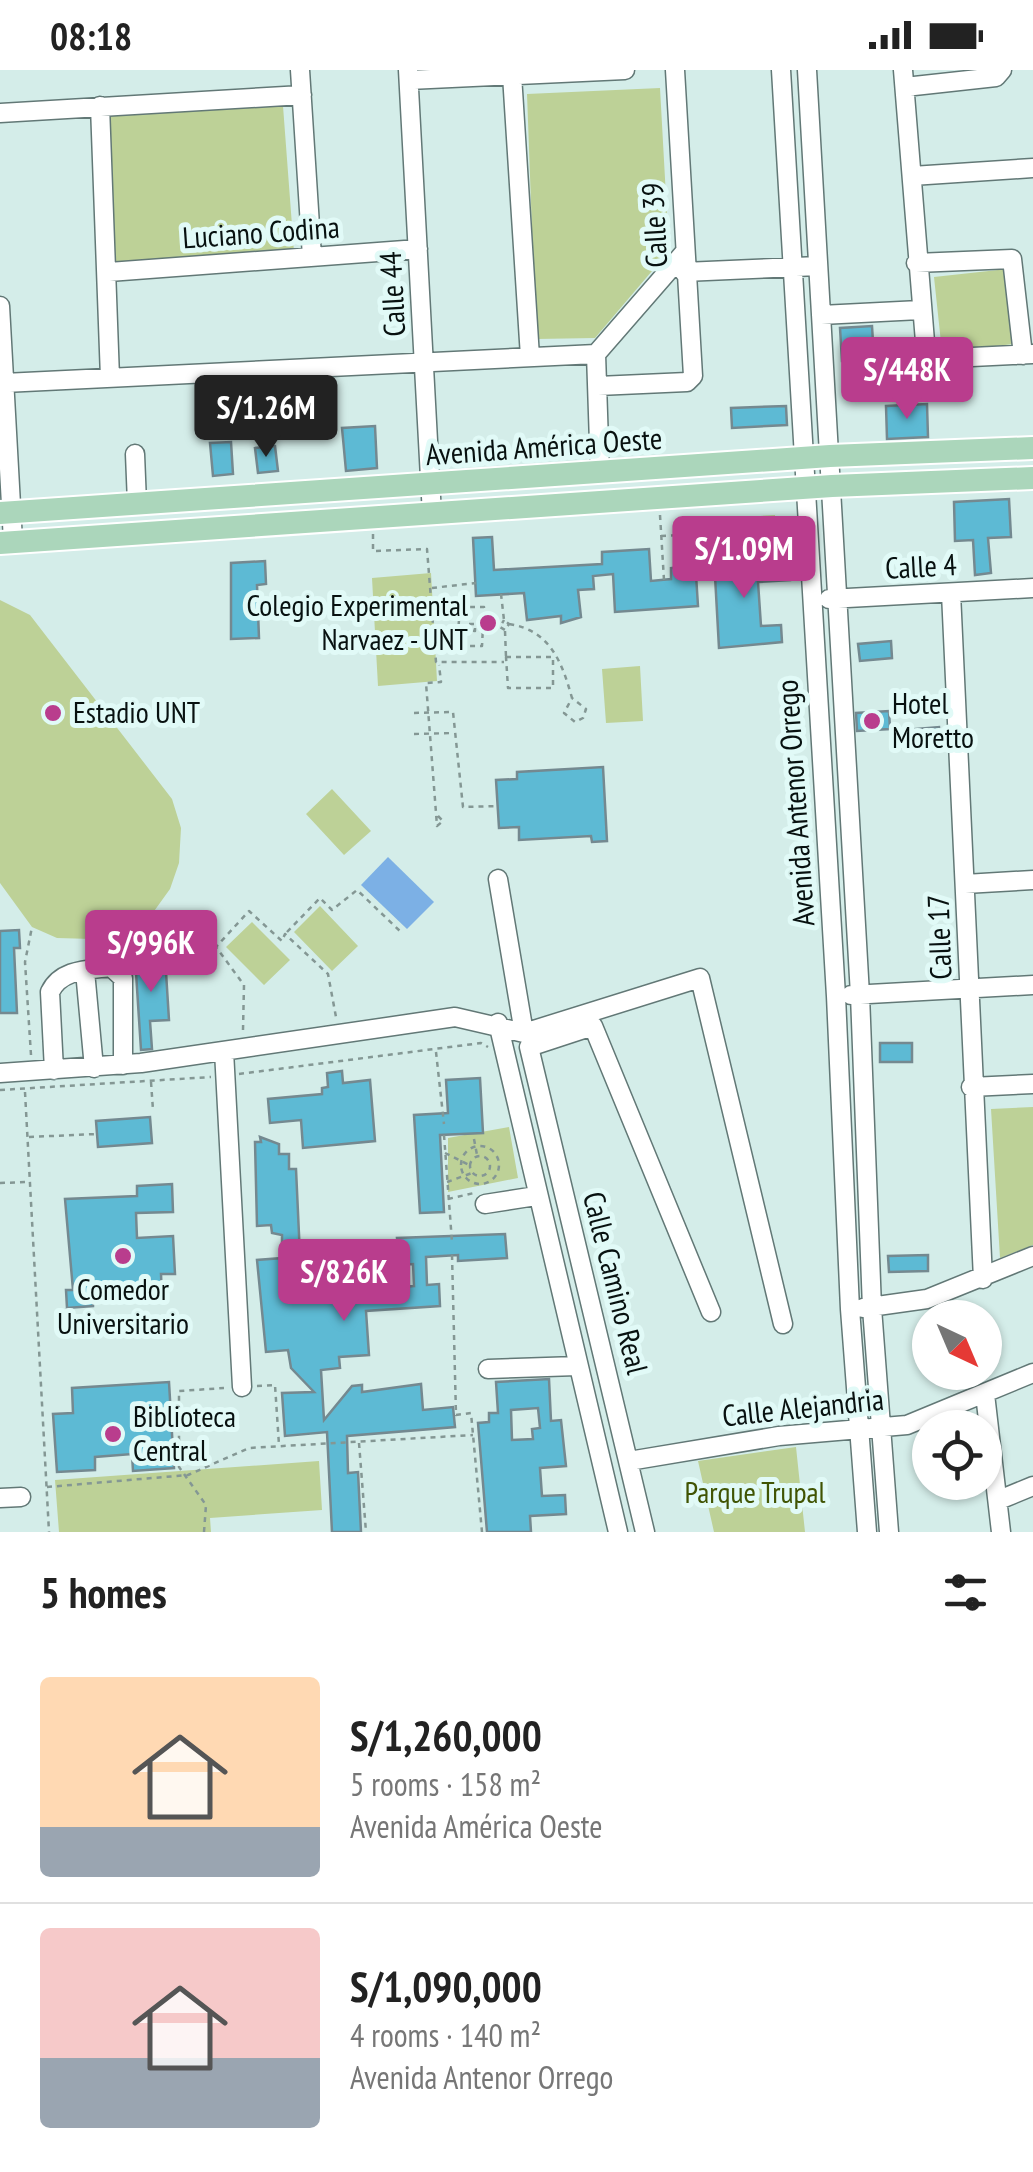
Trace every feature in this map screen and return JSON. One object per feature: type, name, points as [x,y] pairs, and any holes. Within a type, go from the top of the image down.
[{"type":"main road","name":"Avenida América Oeste","points":[[5,512],[830,456],[1033,448]]},
{"type":"main road","name":"Avenida América Oeste","points":[[6,542],[832,486],[1033,478]]},
{"type":"street","points":[[300,70],[312,258]]},
{"type":"street","points":[[409,75],[625,70]]},
{"type":"street","name":"Calle 39","points":[[598,386],[687,382],[692,376],[676,70]]},
{"type":"street","name":"Avenida Antenor Orrego","points":[[781,70],[866,1532]]},
{"type":"street","name":"Avenida Antenor Orrego","points":[[807,70],[860,995],[872,1308],[889,1532]]},
{"type":"street","points":[[916,262],[1010,258],[1028,355],[931,358],[926,354],[920,310],[916,262],[912,176],[904,79],[999,74]]},
{"type":"street","name":"Calle 44","points":[[409,75],[432,514]]},
{"type":"street","points":[[512,75],[530,357]]},
{"type":"street","points":[[0,112],[302,95]]},
{"type":"street","points":[[100,106],[110,378]]},
{"type":"street","points":[[912,176],[1033,168]]},
{"type":"street","name":"Luciano Codina","points":[[109,272],[418,249]]},
{"type":"street","points":[[4,384],[596,354],[684,263],[818,266]]},
{"type":"street","points":[[0,306],[6,542]]},
{"type":"street","points":[[821,315],[920,310]]},
{"type":"street","points":[[596,354],[600,474]]},
{"type":"street","points":[[800,391],[826,388]]},
{"type":"street","points":[[135,454],[138,503]]},
{"type":"street","name":"Calle 4","points":[[812,600],[1033,588]]},
{"type":"street","name":"Calle 17","points":[[951,592],[971,1087],[983,1279]]},
{"type":"street","name":"Calle Camino Real","points":[[498,879],[527,1040],[646,1532]]},
{"type":"street","points":[[965,884],[1033,880]]},
{"type":"street","points":[[54,1070],[50,992],[62,976],[111,968],[123,978],[132,1064]]},
{"type":"street","points":[[85,971],[94,1068]]},
{"type":"street","points":[[527,1040],[700,978],[784,1324]]},
{"type":"street","points":[[836,996],[1033,984]]},
{"type":"street","points":[[0,1072],[28,1080],[54,1070],[132,1064],[454,1016],[498,1024],[527,1040],[593,1026],[711,1312]]},
{"type":"street","points":[[498,1024],[618,1532]]},
{"type":"street","points":[[224,1051],[242,1387]]},
{"type":"street","points":[[971,1087],[1033,1084]]},
{"type":"street","points":[[485,1204],[536,1196]]},
{"type":"street","points":[[850,1308],[927,1299],[1033,1256]]},
{"type":"street","points":[[488,1369],[577,1366]]},
{"type":"street","name":"Calle Alejandria","points":[[629,1461],[697,1447],[907,1425],[1033,1372]]},
{"type":"street","points":[[985,1394],[987,1410]]},
{"type":"street","points":[[1002,1499],[1033,1486]]},
{"type":"street","points":[[0,1498],[20,1497]]},
{"type":"street","points":[[999,1500],[1001,1532]]},
{"type":"path","points":[[659,499],[664,580]]},
{"type":"path","points":[[372,518],[373,551],[427,548],[441,682],[426,683],[438,816]]},
{"type":"path","points":[[662,536],[714,533]]},
{"type":"path","points":[[431,588],[476,583]]},
{"type":"path","points":[[438,662],[505,660],[553,657],[553,688],[508,688],[505,660],[504,630],[500,627],[504,620],[501,594]]},
{"type":"path","points":[[460,607],[484,607],[482,646],[458,646],[459,628],[460,607]]},
{"type":"path","points":[[504,620],[531,627],[561,658],[572,698],[585,705],[580,720],[565,716],[564,706],[572,698]]},
{"type":"path","points":[[504,630],[509,624]]},
{"type":"path","points":[[433,629],[467,627]]},
{"type":"path","points":[[414,712],[454,712],[462,807],[498,806]]},
{"type":"path","points":[[414,734],[455,732]]},
{"type":"path","points":[[244,1046],[244,986],[216,947],[249,910],[282,942],[284,934],[320,898],[332,910],[357,890],[402,933]]},
{"type":"path","points":[[32,927],[25,962],[27,1137],[50,1532]]},
{"type":"path","points":[[284,934],[328,974],[340,1033]]},
{"type":"path","points":[[0,1090],[28,1080],[151,1082],[225,1076],[436,1052],[481,1043],[496,1053]]},
{"type":"path","points":[[436,1052],[444,1124]]},
{"type":"path","points":[[132,1064],[151,1082],[153,1110]]},
{"type":"path","points":[[27,1137],[97,1134]]},
{"type":"path","points":[[444,1135],[452,1242]]},
{"type":"path","points":[[471,1165],[477,1157],[474,1139]]},
{"type":"path","points":[[462,1162],[476,1147],[486,1147],[497,1157],[498,1172]]},
{"type":"path","points":[[445,1154],[471,1165]]},
{"type":"path","points":[[477,1157],[489,1162]]},
{"type":"path","points":[[489,1162],[497,1157]]},
{"type":"path","points":[[462,1162],[464,1176]]},
{"type":"path","points":[[489,1162],[489,1170]]},
{"type":"path","points":[[471,1165],[473,1172]]},
{"type":"path","points":[[480,1175],[489,1170],[498,1172]]},
{"type":"path","points":[[447,1182],[473,1172],[480,1175]]},
{"type":"path","points":[[482,1184],[498,1172]]},
{"type":"path","points":[[448,1198],[484,1191],[480,1175]]},
{"type":"path","points":[[464,1176],[482,1184]]},
{"type":"path","points":[[0,1182],[29,1182]]},
{"type":"path","points":[[452,1255],[456,1415],[471,1413],[482,1532]]},
{"type":"path","points":[[178,1391],[180,1467],[206,1505],[204,1532]]},
{"type":"path","points":[[47,1487],[188,1475],[249,1448],[473,1434]]},
{"type":"path","points":[[359,1442],[366,1532]]},
{"type":"green space","points":[[660,88],[669,251],[595,338],[536,339],[527,94]]},
{"type":"green space","points":[[283,106],[294,252],[109,266],[97,117]]},
{"type":"green space","points":[[1007,269],[1014,344],[942,352],[934,277]]},
{"type":"green space","points":[[775,515],[776,545],[715,549],[714,519]]},
{"type":"green space","points":[[431,573],[437,681],[378,686],[372,578]]},
{"type":"green space","name":"Estadio UNT","points":[[0,600],[30,615],[172,799],[181,828],[179,863],[170,889],[152,914],[123,932],[92,939],[57,938],[32,927],[0,883]]},
{"type":"green space","points":[[640,666],[643,721],[606,723],[602,669]]},
{"type":"green space","points":[[332,789],[371,831],[344,855],[306,814]]},
{"type":"green space","points":[[320,906],[358,946],[332,971],[294,932]]},
{"type":"green space","points":[[252,922],[290,960],[264,985],[226,947]]},
{"type":"green space","points":[[1033,1107],[1033,1245],[1000,1258],[991,1109]]},
{"type":"green space","points":[[509,1127],[518,1178],[448,1192],[448,1138]]},
{"type":"green space","name":"Parque Trupal","points":[[796,1447],[805,1532],[714,1532],[698,1461]]},
{"type":"green space","points":[[319,1461],[322,1510],[210,1518],[211,1532],[59,1532],[55,1480]]},
{"type":"water","points":[[388,857],[434,902],[407,929],[361,885]]},
{"type":"building","points":[[872,326],[874,358],[842,361],[840,328]]},
{"type":"building","points":[[927,404],[928,437],[887,439],[886,406]]},
{"type":"building","points":[[786,406],[787,425],[732,428],[731,408]]},
{"type":"building","points":[[375,426],[377,468],[346,471],[342,428]]},
{"type":"building","points":[[231,442],[233,474],[213,476],[210,443]]},
{"type":"building","points":[[275,446],[278,471],[258,473],[255,448]]},
{"type":"building","points":[[1009,499],[1011,537],[988,538],[991,573],[975,575],[973,540],[955,541],[954,502]]},
{"type":"building","points":[[492,537],[494,570],[602,564],[602,552],[649,549],[651,581],[671,579],[671,568],[680,567],[679,560],[695,559],[698,606],[615,612],[613,574],[593,576],[594,589],[578,590],[581,617],[561,623],[561,616],[527,620],[524,593],[476,596],[473,538]]},
{"type":"building","points":[[752,555],[753,565],[789,562],[790,580],[758,582],[761,626],[781,625],[782,642],[719,648],[714,558]]},
{"type":"building","points":[[265,561],[266,584],[257,585],[259,638],[231,639],[231,563]]},
{"type":"building","points":[[891,641],[892,658],[860,661],[858,644]]},
{"type":"building","name":"Hotel Moretto","points":[[889,711],[890,729],[857,731],[856,713]]},
{"type":"building","points":[[939,727],[940,744],[906,747],[905,730]]},
{"type":"building","points":[[603,767],[607,841],[592,842],[591,836],[519,840],[519,827],[499,828],[496,780],[517,779],[517,772]]},
{"type":"building","points":[[19,930],[20,948],[14,948],[17,1013],[0,1013],[0,931]]},
{"type":"building","points":[[165,956],[169,1020],[150,1021],[152,1049],[141,1050],[135,957]]},
{"type":"building","points":[[880,1043],[912,1043],[912,1062],[880,1062]]},
{"type":"building","points":[[342,1071],[343,1083],[370,1080],[375,1141],[303,1148],[301,1120],[270,1123],[268,1099],[322,1094],[322,1088],[328,1087],[327,1073]]},
{"type":"building","points":[[480,1078],[483,1133],[440,1135],[444,1212],[420,1213],[414,1115],[448,1113],[446,1080]]},
{"type":"building","points":[[150,1117],[152,1143],[98,1147],[96,1121]]},
{"type":"building","points":[[260,1137],[279,1144],[279,1154],[289,1154],[289,1169],[296,1169],[300,1256],[398,1249],[397,1238],[505,1234],[507,1258],[458,1261],[458,1255],[426,1257],[427,1285],[439,1284],[440,1306],[366,1311],[369,1355],[339,1357],[340,1368],[321,1370],[324,1420],[352,1386],[362,1385],[362,1392],[421,1384],[423,1410],[453,1407],[455,1427],[347,1436],[348,1473],[358,1472],[361,1532],[332,1532],[327,1432],[285,1436],[282,1393],[314,1392],[291,1368],[288,1350],[266,1352],[257,1260],[282,1258],[282,1235],[272,1233],[271,1225],[257,1226],[255,1142],[261,1142]],"holes":[[[413,1264],[414,1286],[390,1288],[388,1266]]]},
{"type":"building","name":"Comedor Universitario","points":[[172,1184],[173,1212],[136,1213],[137,1238],[173,1236],[175,1274],[161,1274],[162,1300],[93,1300],[93,1306],[67,1308],[66,1290],[73,1290],[65,1199],[137,1196],[137,1186]]},
{"type":"building","points":[[928,1255],[928,1271],[889,1272],[888,1256]]},
{"type":"building","points":[[549,1379],[551,1421],[561,1420],[566,1466],[540,1468],[542,1496],[565,1495],[566,1514],[530,1516],[531,1532],[487,1532],[478,1423],[489,1422],[489,1413],[498,1413],[496,1382]],"holes":[[[538,1408],[540,1428],[532,1429],[533,1439],[512,1440],[511,1410]]]},
{"type":"building","name":"Biblioteca Central","points":[[169,1382],[174,1468],[133,1471],[132,1454],[95,1457],[95,1470],[57,1472],[53,1414],[73,1413],[72,1388]]},
{"type":"place","name":"Colegio Experimental Narvaez - UNT","points":[[488,623]]},
{"type":"place","name":"Estadio UNT","points":[[53,713]]},
{"type":"place","name":"Hotel Moretto","points":[[872,721]]},
{"type":"place","name":"Comedor Universitario","points":[[123,1256]]},
{"type":"place","name":"Biblioteca Central","points":[[113,1434]]}]
